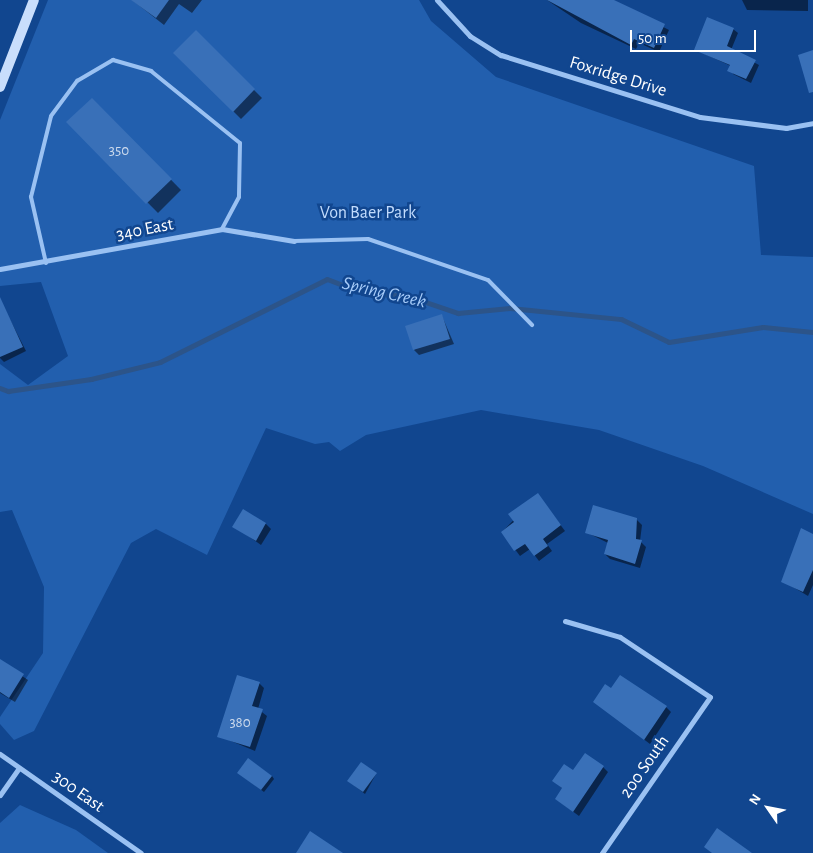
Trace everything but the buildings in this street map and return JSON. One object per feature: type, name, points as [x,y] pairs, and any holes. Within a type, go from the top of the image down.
[{"type":"street","points":[[0,87],[34,0]]},
{"type":"street","name":"Foxridge Drive","points":[[437,0],[470,36],[501,55],[700,117],[786,128],[813,123]]},
{"type":"street","name":"340 East","points":[[0,270],[222,229],[294,242]]},
{"type":"street","name":"200 South","points":[[565,621],[620,636],[710,698],[602,853]]},
{"type":"street","name":"300 East","points":[[0,754],[141,853]]},
{"type":"street","points":[[0,795],[19,768]]},
{"type":"lane","points":[[46,263],[31,197],[51,116],[77,81],[113,60],[151,72],[240,143],[239,196],[222,229]]},
{"type":"lane","points":[[294,242],[368,239],[488,280],[532,325]]},
{"type":"green space","name":"Von Baer Park","points":[[48,0],[419,0],[431,21],[496,77],[754,166],[761,255],[813,257],[813,514],[703,466],[599,430],[481,410],[366,435],[340,451],[329,442],[315,444],[266,428],[207,555],[156,529],[131,543],[34,731],[14,740],[0,724],[0,717],[43,653],[44,587],[12,510],[0,512],[0,364],[28,385],[68,356],[41,282],[0,286],[0,120]]},
{"type":"green space","points":[[20,805],[76,830],[108,853],[0,853],[0,823]]},
{"type":"waterway","name":"Spring Creek","points":[[0,388],[8,391],[91,379],[160,362],[327,279],[364,293],[408,296],[458,313],[510,308],[621,319],[669,342],[763,327],[813,332]]}]
